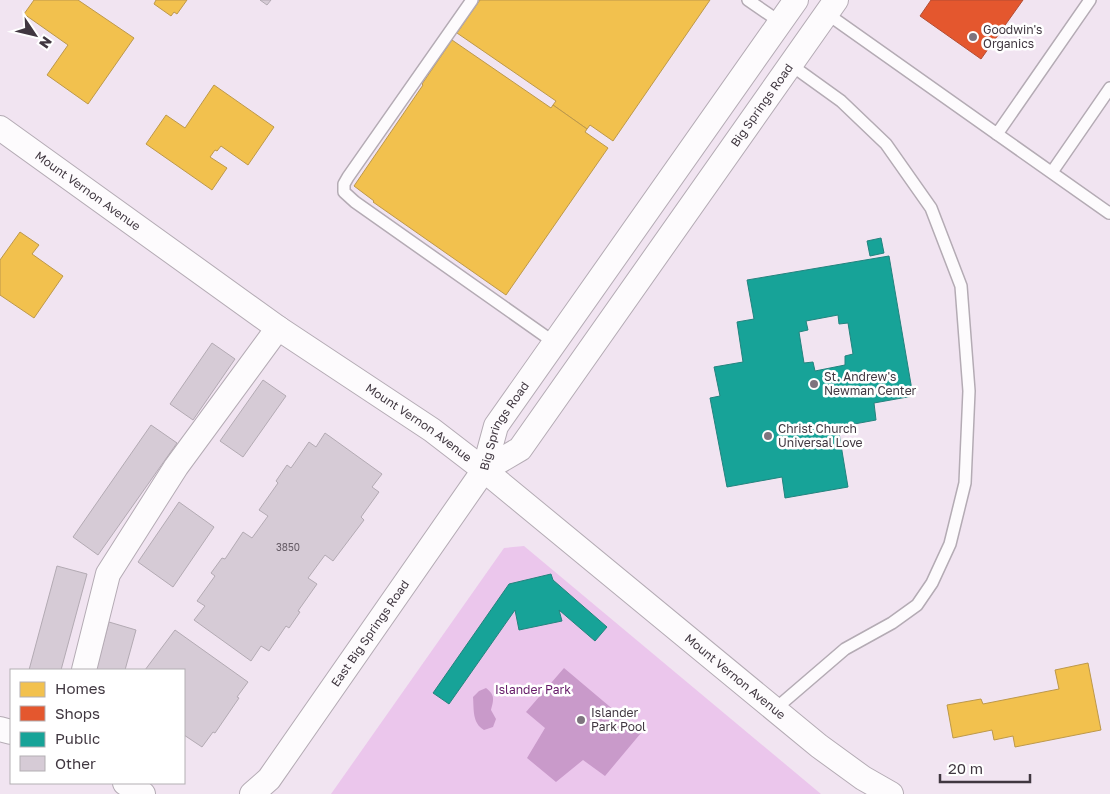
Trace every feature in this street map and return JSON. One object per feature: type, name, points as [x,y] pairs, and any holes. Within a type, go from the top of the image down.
[{"type":"street","name":"Big Springs Road","points":[[484,470],[496,426],[796,0]]},
{"type":"street","name":"Big Springs Road","points":[[484,470],[520,449],[831,7]]},
{"type":"street","name":"Mount Vernon Avenue","points":[[0,128],[278,328],[432,430],[484,470],[774,710],[863,778],[891,794]]},
{"type":"street","points":[[84,669],[108,574],[176,467],[278,328]]},
{"type":"street","name":"East Big Springs Road","points":[[252,794],[269,779],[484,470]]},
{"type":"street","points":[[127,784],[143,794]]},
{"type":"lane","points":[[472,0],[344,184],[344,192],[355,202],[555,343]]},
{"type":"lane","points":[[748,0],[780,22]]},
{"type":"lane","points":[[997,134],[1090,0]]},
{"type":"lane","points":[[831,7],[997,134],[1109,214],[1110,212]]},
{"type":"lane","points":[[774,710],[845,650],[892,623],[917,605],[932,584],[950,544],[965,483],[969,392],[961,286],[931,208],[886,144],[841,101],[791,65]]},
{"type":"lane","points":[[1052,172],[1110,88]]},
{"type":"green space","name":"Islander Park","points":[[524,546],[821,794],[331,794],[504,548]]},
{"type":"shaded area","name":"Islander Park Pool","points":[[564,668],[641,733],[605,776],[583,760],[556,782],[527,758],[545,728],[526,712]]},
{"type":"shaded area","points":[[486,688],[492,695],[491,710],[496,719],[493,727],[484,730],[477,724],[473,697],[479,691]]},
{"type":"building: Homes","points":[[34,0],[78,0],[134,38],[88,104],[47,75],[68,45],[24,14]]},
{"type":"building: Homes","points":[[156,0],[187,0],[177,14],[174,12],[171,16],[154,4]]},
{"type":"building: Homes","points":[[480,0],[710,0],[613,141],[590,125],[587,129],[553,105],[556,101],[457,33]]},
{"type":"building: Homes","points":[[452,40],[551,108],[553,105],[587,129],[585,132],[608,148],[506,295],[373,202],[354,186]]},
{"type":"building: Homes","points":[[214,85],[274,127],[248,165],[221,146],[217,151],[215,150],[210,157],[227,168],[212,190],[146,144],[166,115],[185,128]]},
{"type":"building: Homes","points":[[20,232],[39,245],[32,254],[63,276],[34,318],[0,295],[0,260]]},
{"type":"building: Homes","points":[[1088,663],[1101,730],[1015,747],[1013,736],[994,740],[992,730],[953,738],[947,705],[981,699],[983,704],[1059,689],[1055,670]]},
{"type":"building: Shops","name":"Goodwin's Organics","points":[[931,0],[1023,0],[981,59],[920,16]]},
{"type":"building: Public","points":[[881,238],[884,253],[870,256],[867,241]]},
{"type":"building: Public","name":"St. Andrew's Newman Center","points":[[889,256],[913,396],[874,403],[876,420],[838,427],[848,487],[785,498],[782,477],[727,487],[710,398],[720,396],[714,367],[743,362],[737,322],[754,319],[747,280]],"holes":[[[838,315],[839,324],[848,323],[853,354],[845,356],[845,365],[815,371],[813,362],[804,363],[799,332],[808,330],[806,321]]]},
{"type":"building: Public","points":[[551,574],[553,580],[607,627],[595,641],[559,610],[562,621],[519,630],[515,610],[449,704],[433,693],[509,584]]},
{"type":"building: Other","points":[[260,0],[271,0],[267,5]]},
{"type":"building: Other","points":[[212,343],[235,359],[193,420],[170,404]]},
{"type":"building: Other","points":[[263,380],[286,396],[243,457],[220,441]]},
{"type":"building: Other","points":[[151,425],[177,443],[98,555],[73,537]]},
{"type":"building: Other","points":[[325,433],[382,474],[372,487],[379,492],[361,517],[364,520],[333,561],[325,555],[308,578],[317,584],[298,611],[300,612],[289,628],[286,626],[269,651],[261,646],[251,661],[194,620],[205,606],[197,601],[215,576],[211,573],[222,558],[225,559],[243,532],[252,538],[268,516],[259,510],[278,483],[276,481],[287,465],[291,468],[309,442],[316,447]]},
{"type":"building: Other","points":[[179,502],[214,527],[173,587],[138,562]]},
{"type":"building: Other","points":[[57,566],[87,574],[61,669],[29,669]]},
{"type":"building: Other","points":[[109,622],[136,630],[125,669],[96,669]]},
{"type":"building: Other","points":[[175,630],[248,682],[215,733],[213,732],[202,747],[185,736],[185,669],[146,669]]},
{"type":"place","name":"Goodwin's Organics","points":[[973,37]]},
{"type":"place","name":"St. Andrew's Newman Center","points":[[814,384]]},
{"type":"place","name":"Christ Church Universal Love","points":[[768,436]]},
{"type":"place","name":"Islander Park Pool","points":[[581,720]]}]
